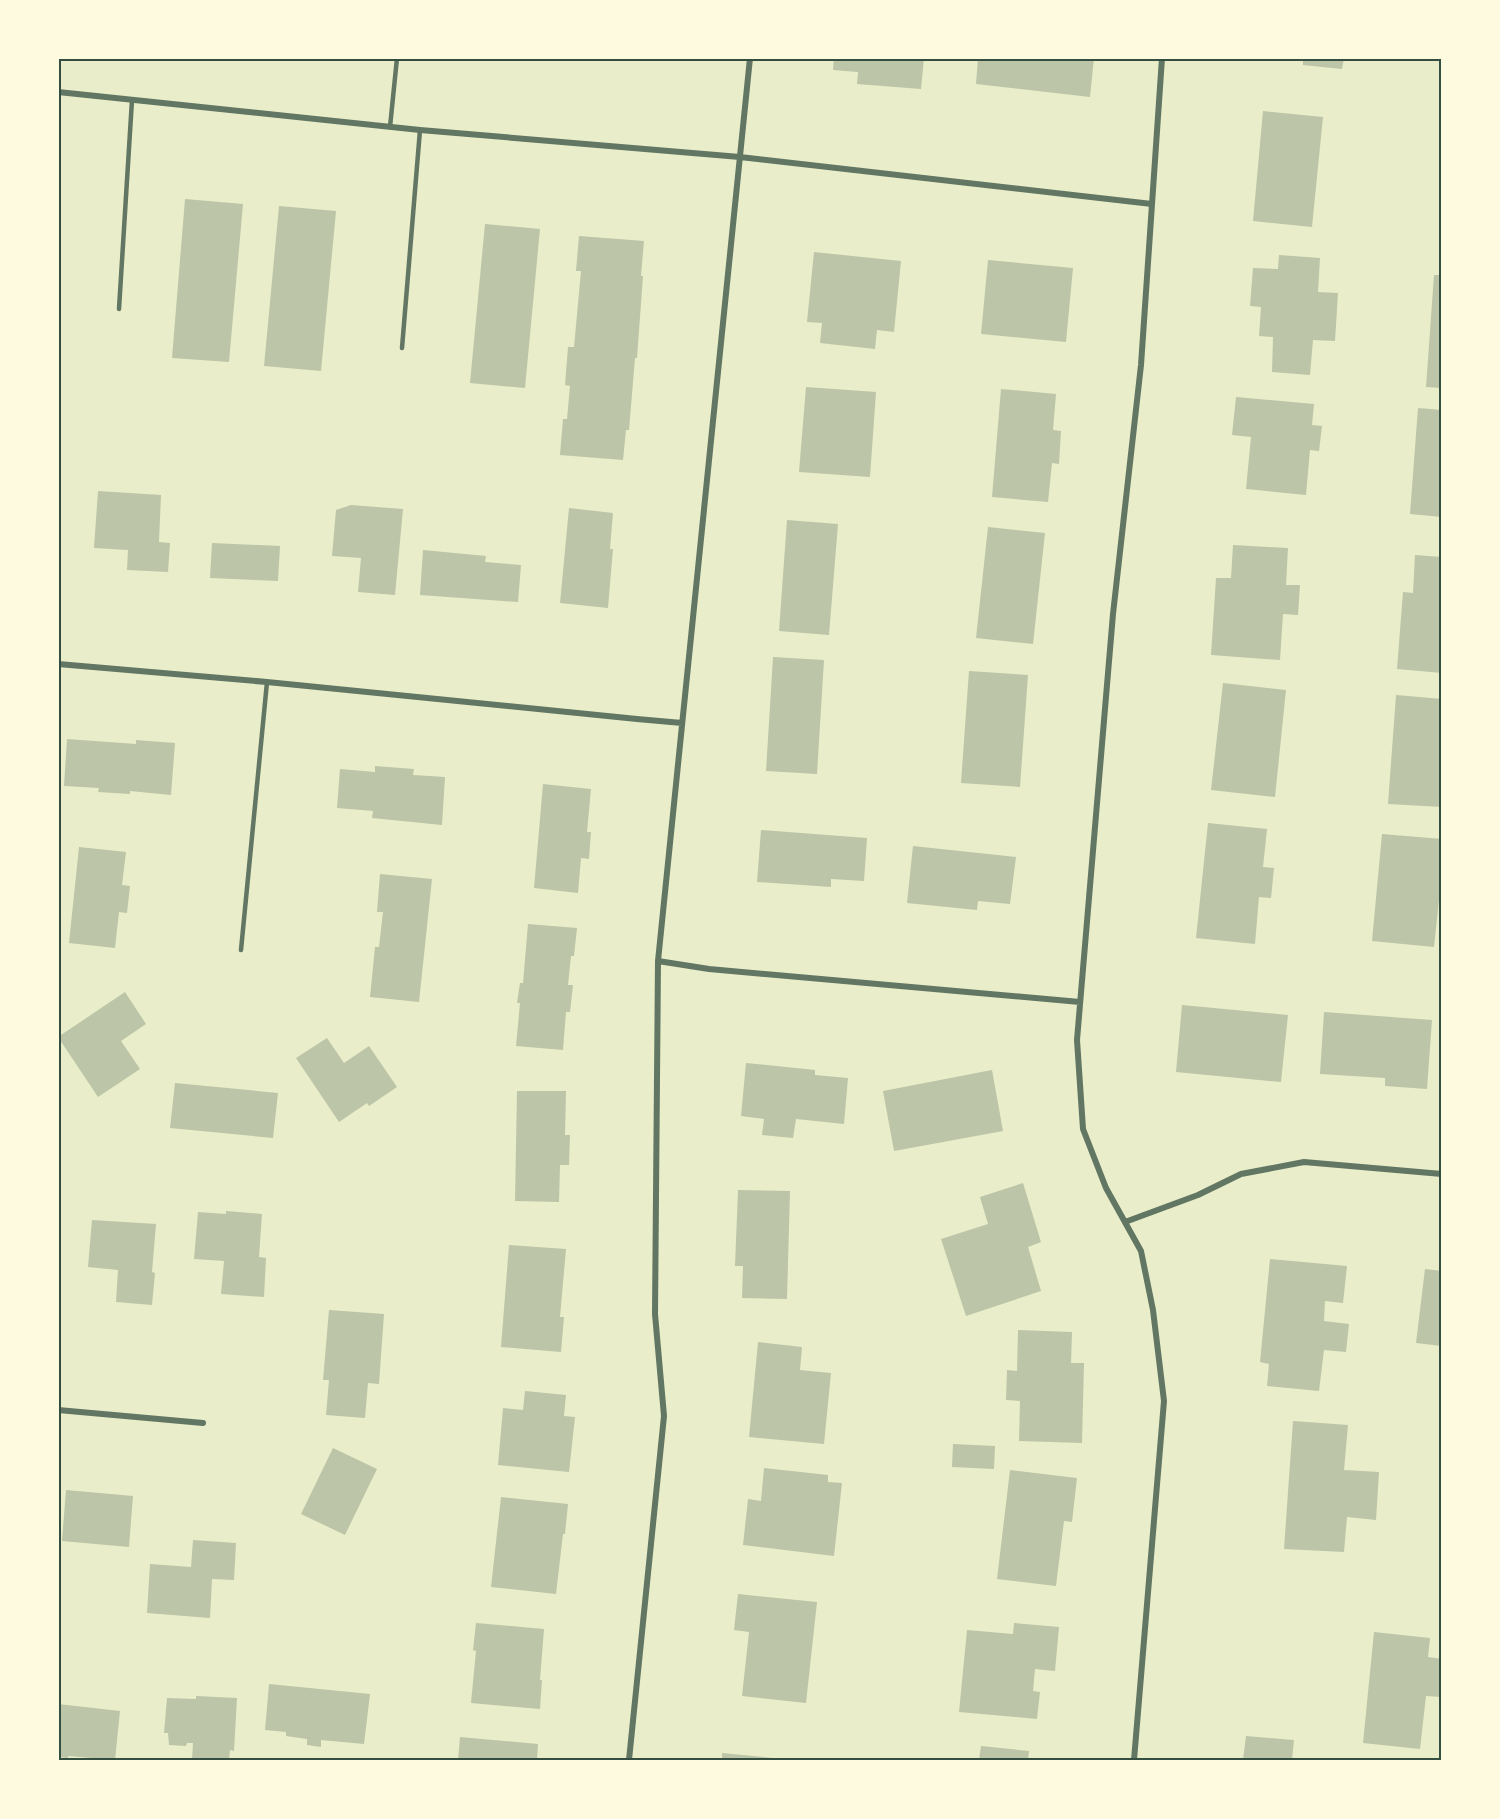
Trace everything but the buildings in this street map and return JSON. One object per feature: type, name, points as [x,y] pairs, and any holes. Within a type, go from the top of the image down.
[{"type":"street","points":[[629,1761],[664,1416],[655,1314],[658,961],[750,58]]},
{"type":"street","points":[[1134,1761],[1164,1401],[1153,1310],[1141,1251],[1106,1188],[1083,1129],[1077,1040],[1113,614],[1141,365],[1162,58]]},
{"type":"street","points":[[58,92],[420,130],[740,157],[1152,204]]},
{"type":"street","points":[[58,664],[682,723]]},
{"type":"street","points":[[658,961],[709,969],[1080,1002]]},
{"type":"street","points":[[1125,1222],[1198,1195],[1241,1174],[1304,1162],[1442,1174]]},
{"type":"street","points":[[58,1410],[203,1423]]},
{"type":"lane","points":[[390,127],[397,58]]},
{"type":"lane","points":[[119,309],[132,100]]},
{"type":"lane","points":[[402,348],[420,130]]},
{"type":"lane","points":[[241,950],[267,682]]}]
